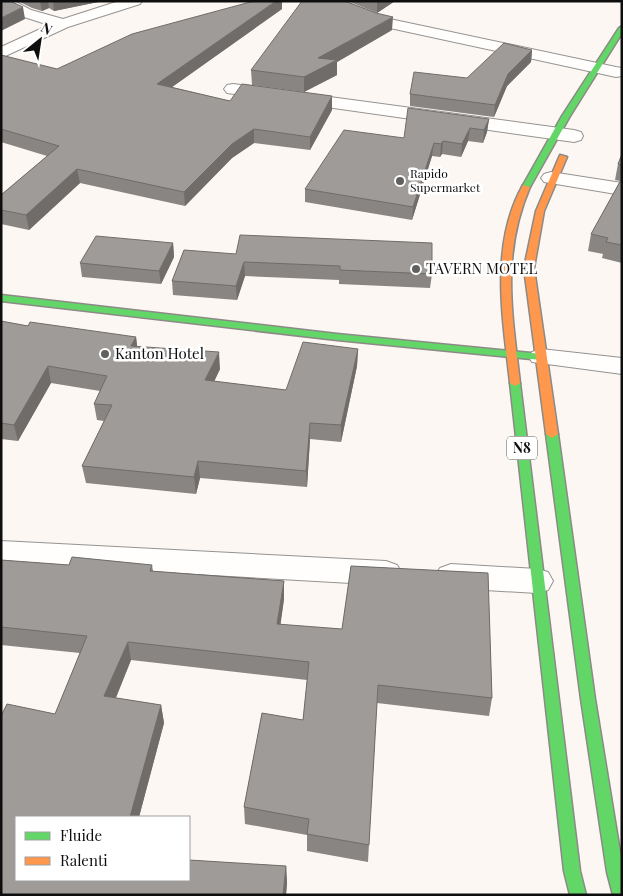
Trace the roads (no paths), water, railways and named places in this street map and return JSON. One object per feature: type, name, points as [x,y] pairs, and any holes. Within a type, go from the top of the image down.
[{"type":"main road","name":"N8","points":[[578,895],[570,852],[512,354],[508,311],[510,234],[517,206],[554,133],[622,28]]},
{"type":"main road","name":"N8","points":[[576,132],[551,178],[532,235],[529,268],[588,699],[621,895]]},
{"type":"main road","points":[[1,298],[541,357]]},
{"type":"street","points":[[2,1],[26,12],[63,24]]},
{"type":"street","points":[[1,53],[63,24],[135,1]]},
{"type":"street","points":[[328,1],[381,22],[597,68],[616,70]]},
{"type":"street","points":[[233,88],[554,133],[576,132]]},
{"type":"street","points":[[551,178],[622,189]]},
{"type":"street","points":[[541,357],[622,366]]},
{"type":"street","points":[[1,552],[537,581]]},
{"type":"place","name":"Rapido Supermarket","points":[[400,181]]},
{"type":"place","name":"TAVERN MOTEL","points":[[416,269]]},
{"type":"place","name":"Kanton Hotel","points":[[105,354]]}]
